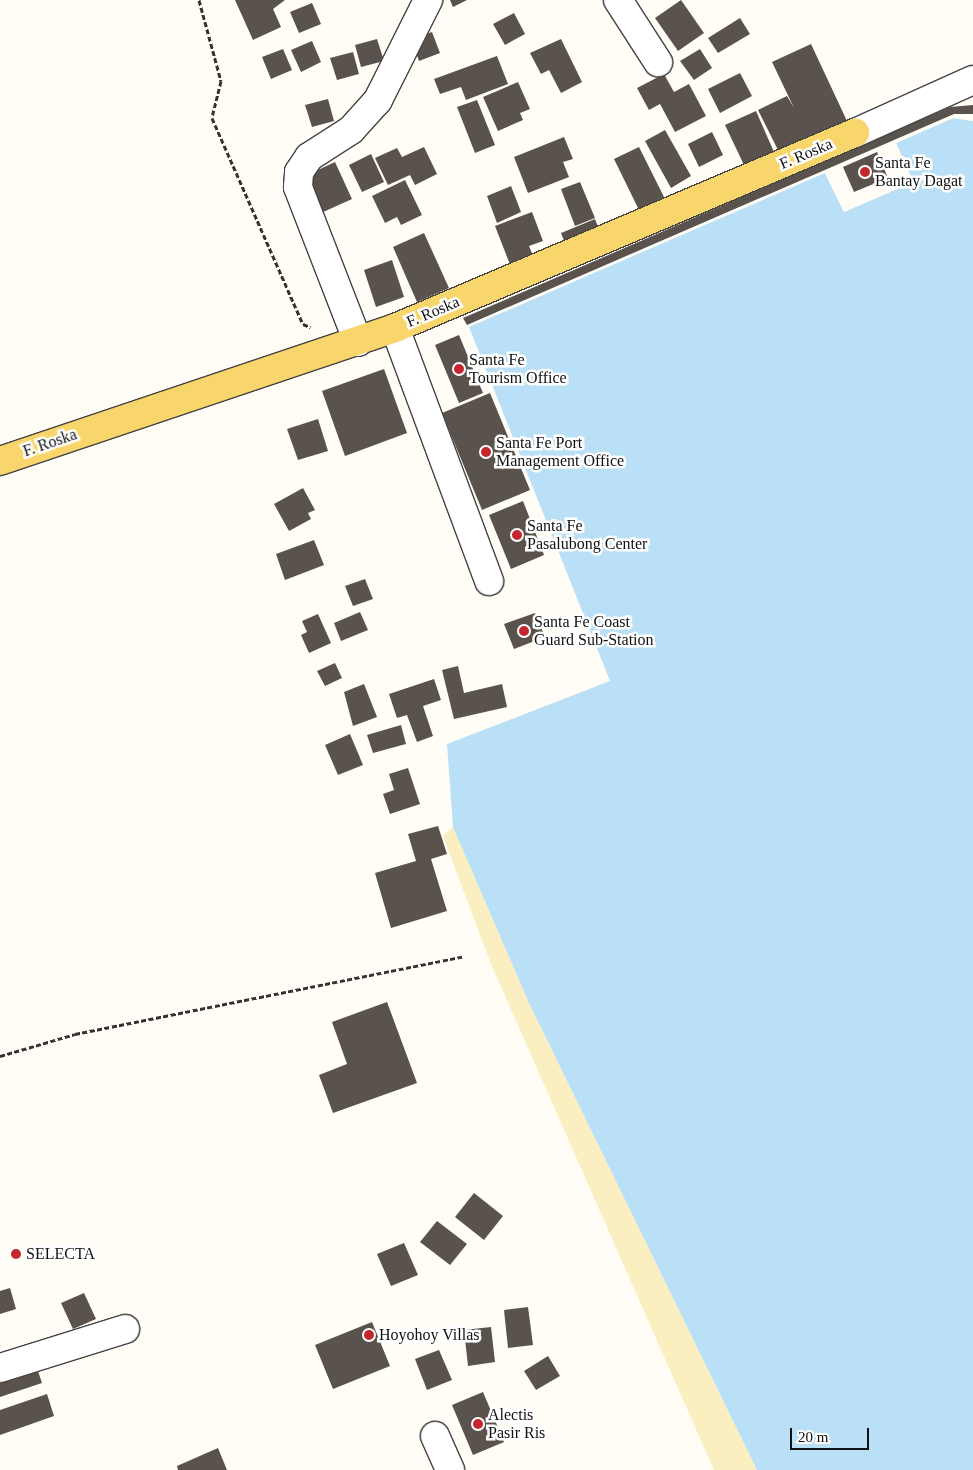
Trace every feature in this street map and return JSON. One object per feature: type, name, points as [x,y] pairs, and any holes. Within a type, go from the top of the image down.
[{"type":"main road","name":"F. Roska","points":[[0,461],[356,343],[855,133]]},
{"type":"street","points":[[356,343],[298,187],[299,172],[309,157],[350,130],[378,100],[428,0]]},
{"type":"street","points":[[618,0],[658,62]]},
{"type":"street","points":[[855,133],[973,80]]},
{"type":"street","points":[[395,328],[489,581]]},
{"type":"street","points":[[0,1368],[125,1329]]},
{"type":"street","points":[[435,1436],[450,1470]]},
{"type":"path","points":[[199,0],[222,81],[212,118],[242,194],[303,324],[356,343]]},
{"type":"path","points":[[0,1056],[75,1034],[462,957]]},
{"type":"sand","points":[[453,827],[528,1001],[757,1470],[714,1470],[491,964],[443,836]]},
{"type":"water","points":[[953,118],[973,121],[973,1470],[757,1470],[528,1001],[453,827],[447,744],[610,681],[469,327],[825,173],[844,212],[913,182],[896,143]]},
{"type":"pier","points":[[953,116],[973,121],[953,118],[896,143],[913,182],[844,212],[824,171],[845,209],[910,180],[894,142]]},
{"type":"building","points":[[235,0],[285,0],[273,9],[281,27],[253,40]]},
{"type":"building","points":[[450,0],[467,0],[453,7]]},
{"type":"building","points":[[681,0],[704,33],[678,51],[655,18]]},
{"type":"building","points":[[312,3],[321,24],[299,33],[290,12]]},
{"type":"building","points":[[514,13],[525,34],[505,45],[493,24]]},
{"type":"building","points":[[740,18],[750,34],[718,53],[708,38]]},
{"type":"building","points":[[432,32],[440,53],[419,61],[411,39]]},
{"type":"building","points":[[377,39],[384,61],[361,67],[355,45]]},
{"type":"building","points":[[561,39],[582,82],[561,93],[549,70],[541,74],[530,53]]},
{"type":"building","points":[[312,41],[321,62],[301,72],[291,50]]},
{"type":"building","points":[[811,44],[847,121],[779,152],[758,110],[787,96],[794,108],[772,62]]},
{"type":"building","points":[[283,49],[292,70],[271,79],[262,57]]},
{"type":"building","points":[[700,49],[712,68],[694,80],[680,61]]},
{"type":"building","points":[[353,52],[359,74],[337,80],[330,58]]},
{"type":"building","points":[[497,56],[508,84],[466,100],[461,87],[440,94],[434,79]]},
{"type":"building","points":[[740,73],[752,96],[720,113],[708,89]]},
{"type":"building","points":[[664,74],[674,92],[689,84],[706,116],[675,132],[660,104],[649,110],[637,88]]},
{"type":"building","points":[[518,82],[530,109],[520,113],[523,120],[498,131],[483,97]]},
{"type":"building","points":[[328,99],[334,121],[312,127],[305,105]]},
{"type":"building","points":[[477,100],[495,145],[475,153],[457,107]]},
{"type":"building","points":[[973,105],[973,114],[954,114],[467,325],[463,318],[950,107]]},
{"type":"building","points":[[756,111],[774,152],[744,165],[725,125]]},
{"type":"building","points":[[665,130],[691,176],[671,188],[645,141]]},
{"type":"building","points":[[712,132],[723,155],[699,167],[688,144]]},
{"type":"building","points":[[564,137],[573,159],[563,162],[569,177],[528,193],[514,157]]},
{"type":"building","points":[[424,147],[437,174],[415,185],[410,175],[388,185],[375,158],[397,148],[402,157]]},
{"type":"building","points":[[639,147],[664,197],[639,210],[614,159]]},
{"type":"building","name":"Santa Fe Bantay Dagat","points":[[877,152],[888,178],[854,192],[843,167]]},
{"type":"building","points":[[371,154],[384,182],[362,192],[349,165]]},
{"type":"building","points":[[335,162],[352,199],[321,213],[305,176]]},
{"type":"building","points":[[405,180],[422,215],[401,225],[397,217],[385,223],[372,196]]},
{"type":"building","points":[[580,182],[595,218],[575,226],[561,189]]},
{"type":"building","points":[[511,186],[521,212],[497,223],[487,196]]},
{"type":"building","points":[[532,212],[543,241],[529,246],[534,258],[511,267],[495,226]]},
{"type":"building","points":[[595,219],[600,232],[566,246],[561,233]]},
{"type":"building","points":[[424,233],[449,288],[417,302],[393,247]]},
{"type":"building","points":[[392,260],[404,297],[376,307],[364,270]]},
{"type":"building","name":"Santa Fe Tourism Office","points":[[459,335],[483,393],[459,403],[435,345]]},
{"type":"building","points":[[384,369],[407,433],[345,456],[322,391]]},
{"type":"building","name":"Santa Fe Port Management Office","points":[[490,393],[530,490],[482,510],[442,413]]},
{"type":"building","points":[[318,419],[328,451],[298,460],[287,429]]},
{"type":"building","points":[[303,488],[315,510],[308,513],[311,519],[289,531],[274,504]]},
{"type":"building","name":"Santa Fe Pasalubong Center","points":[[523,501],[544,555],[511,569],[489,515]]},
{"type":"building","points":[[314,540],[324,565],[285,580],[276,554]]},
{"type":"building","points":[[365,579],[373,599],[353,606],[345,586]]},
{"type":"building","points":[[360,612],[368,630],[341,641],[334,623]]},
{"type":"building","name":"Santa Fe Coast Guard Sub-Station","points":[[535,613],[545,637],[514,649],[504,624]]},
{"type":"building","points":[[318,614],[331,643],[309,653],[301,635],[307,632],[302,621]]},
{"type":"building","points":[[335,663],[342,678],[325,686],[317,671]]},
{"type":"building","points":[[458,666],[464,693],[502,684],[507,707],[454,719],[442,670]]},
{"type":"building","points":[[434,679],[441,700],[423,706],[433,736],[417,742],[407,715],[397,718],[389,694]]},
{"type":"building","points":[[364,684],[377,717],[353,726],[344,692]]},
{"type":"building","points":[[401,725],[406,744],[373,753],[367,735]]},
{"type":"building","points":[[350,734],[363,765],[338,775],[325,745]]},
{"type":"building","points":[[408,768],[420,804],[390,814],[383,794],[394,790],[389,774]]},
{"type":"building","points":[[438,826],[447,854],[431,859],[447,911],[391,928],[375,873],[416,861],[408,834]]},
{"type":"building","points":[[387,1002],[417,1083],[333,1113],[319,1075],[347,1064],[332,1022]]},
{"type":"building","points":[[474,1193],[503,1216],[484,1240],[455,1217]]},
{"type":"building","points":[[437,1221],[467,1244],[450,1265],[420,1242]]},
{"type":"building","points":[[404,1243],[418,1275],[391,1286],[377,1254]]},
{"type":"building","points":[[10,1288],[16,1309],[0,1314],[0,1291]]},
{"type":"building","points":[[84,1293],[96,1319],[73,1329],[61,1303]]},
{"type":"building","points":[[528,1307],[533,1345],[508,1348],[504,1310]]},
{"type":"building","points":[[372,1322],[390,1366],[333,1389],[315,1345]]},
{"type":"building","points":[[491,1327],[495,1362],[468,1366],[464,1330]]},
{"type":"building","points":[[439,1350],[452,1380],[427,1390],[415,1359]]},
{"type":"building","points":[[548,1356],[560,1376],[536,1390],[524,1371]]},
{"type":"building","points":[[35,1362],[42,1383],[0,1397],[0,1374]]},
{"type":"building","name":"Alectis Pasir Ris","points":[[483,1392],[504,1442],[473,1455],[452,1405]]},
{"type":"building","points":[[47,1394],[54,1416],[0,1435],[0,1410]]},
{"type":"building","points":[[218,1448],[227,1470],[178,1470],[177,1466]]},
{"type":"place","name":"Santa Fe Bantay Dagat","points":[[865,172]]},
{"type":"place","name":"Santa Fe Tourism Office","points":[[459,369]]},
{"type":"place","name":"Santa Fe Port Management Office","points":[[486,452]]},
{"type":"place","name":"Santa Fe Pasalubong Center","points":[[517,535]]},
{"type":"place","name":"Santa Fe Coast Guard Sub-Station","points":[[524,631]]},
{"type":"place","name":"SELECTA","points":[[16,1254]]},
{"type":"place","name":"Hoyohoy Villas","points":[[369,1335]]},
{"type":"place","name":"Alectis Pasir Ris","points":[[478,1424]]}]
